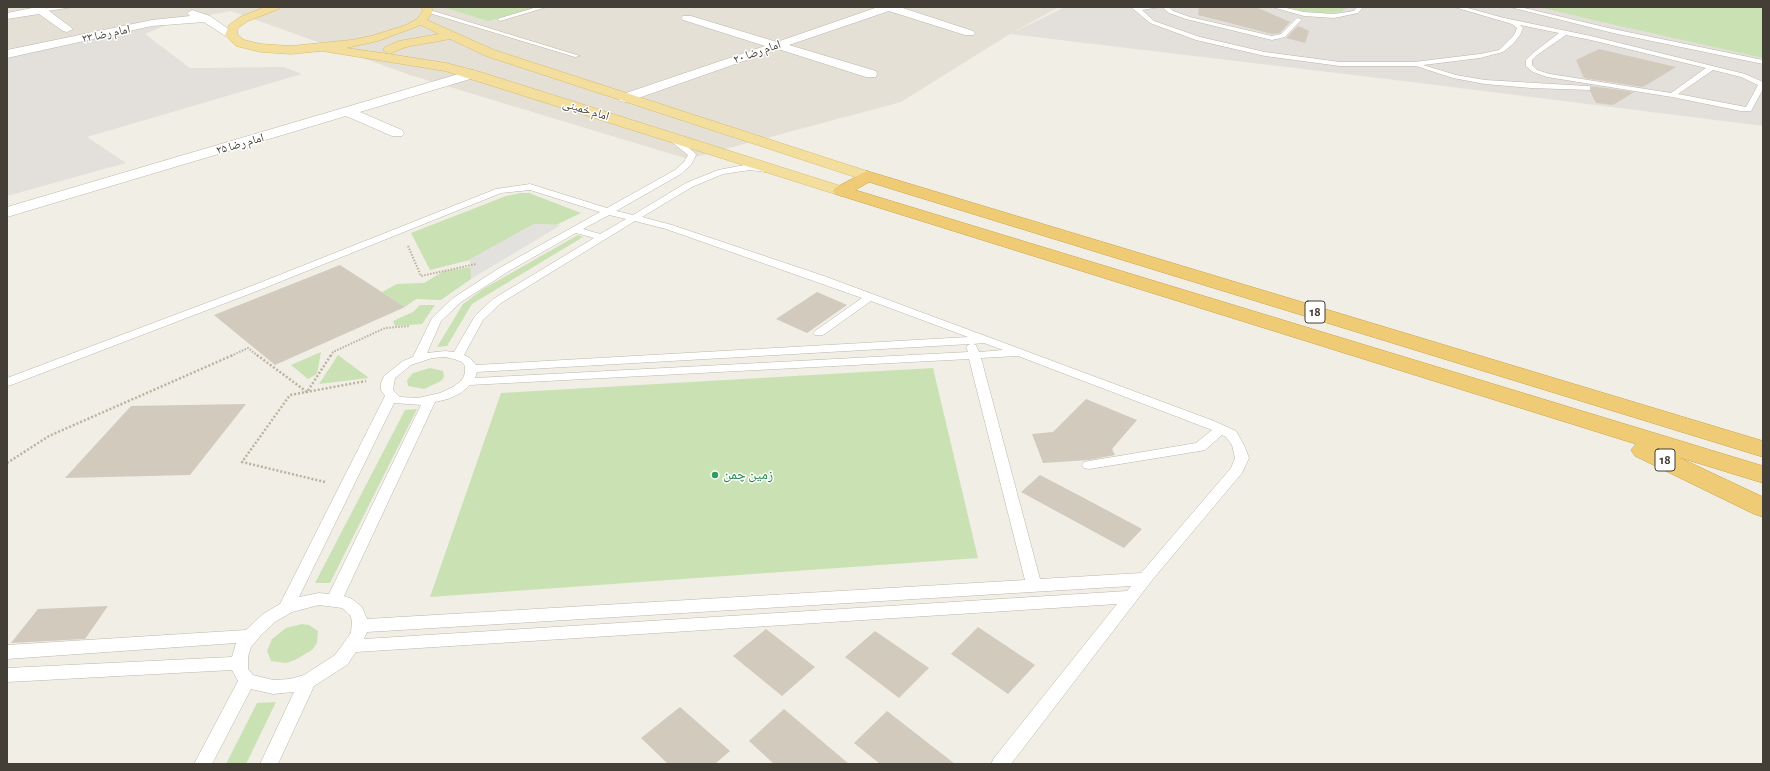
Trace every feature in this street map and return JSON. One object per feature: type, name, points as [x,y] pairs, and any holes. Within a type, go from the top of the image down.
[{"type":"highway","points":[[841,191],[867,176]]},
{"type":"highway","name":"18","points":[[867,176],[1763,449]]},
{"type":"highway","name":"18","points":[[841,191],[1763,476]]},
{"type":"highway","name":"18","points":[[1566,414],[1706,479],[1763,508]]},
{"type":"main road","points":[[275,7],[257,9],[233,27],[231,35],[240,43],[261,48],[291,50],[326,48],[388,36],[410,27],[426,11]]},
{"type":"main road","name":"امام خمینی","points":[[426,11],[451,35],[490,53],[867,176]]},
{"type":"main road","points":[[377,56],[404,44],[451,35]]},
{"type":"main road","name":"امام خمینی","points":[[326,48],[446,67],[472,74],[779,170],[841,191]]},
{"type":"street","points":[[889,7],[969,33]]},
{"type":"street","name":"امام رضا ۲۰","points":[[625,98],[889,7]]},
{"type":"street","points":[[7,16],[39,8],[67,29]]},
{"type":"street","name":"امام رضا ۲۳","points":[[7,48],[124,24],[181,10],[206,18]]},
{"type":"street","points":[[206,18],[231,35]]},
{"type":"street","name":"امام رضا ۲۳","points":[[7,54],[152,23],[206,18]]},
{"type":"street","points":[[687,18],[871,74]]},
{"type":"street","name":"امام رضا ۲۵","points":[[7,212],[349,112],[472,74]]},
{"type":"street","points":[[349,112],[397,133]]},
{"type":"lane","points":[[39,8],[52,7]]},
{"type":"lane","points":[[39,8],[70,7]]},
{"type":"lane","points":[[500,19],[544,7]]},
{"type":"lane","points":[[1135,8],[1157,7]]},
{"type":"lane","points":[[1165,7],[1171,12],[1188,18],[1272,38],[1283,36],[1299,19]]},
{"type":"lane","points":[[1275,7],[1304,14],[1334,16],[1356,12],[1360,7]]},
{"type":"lane","points":[[1135,8],[1152,22],[1198,40],[1243,50],[1340,64],[1414,64],[1480,56],[1501,51],[1511,43],[1520,28],[1514,23],[1457,7]]},
{"type":"lane","points":[[1513,7],[1613,31],[1763,62]]},
{"type":"lane","points":[[426,11],[577,56]]},
{"type":"lane","points":[[1504,20],[1564,33],[1712,67],[1743,75],[1762,84],[1748,109],[1731,108],[1672,95],[1549,76],[1536,71],[1529,66],[1529,60],[1535,54],[1564,33]]},
{"type":"lane","points":[[1613,31],[1676,50],[1763,70]]},
{"type":"lane","points":[[1414,64],[1455,77],[1485,82],[1531,86],[1593,88],[1648,96]]},
{"type":"lane","points":[[1672,95],[1712,67]]},
{"type":"lane","points":[[418,359],[436,320],[457,300],[505,269],[574,229],[678,172],[688,163],[692,155],[687,149],[668,135]]},
{"type":"lane","points":[[457,356],[479,318],[497,301],[689,185],[721,172],[750,167],[779,170]]},
{"type":"lane","points":[[7,382],[499,192],[520,187],[540,189],[606,212],[676,230],[870,297],[1021,352],[1231,434],[1238,445],[1242,458],[1237,470],[1144,579],[1000,764]]},
{"type":"lane","points":[[574,229],[602,238]]},
{"type":"lane","points":[[818,333],[870,297]]},
{"type":"lane","points":[[471,369],[988,340]]},
{"type":"lane","points":[[970,341],[1034,586]]},
{"type":"lane","points":[[467,382],[471,374],[471,366],[466,360],[457,356],[432,355],[402,366],[390,376],[387,383],[387,390],[391,396],[406,402],[429,401],[444,396],[467,382],[750,368],[1021,352]]},
{"type":"lane","points":[[749,353],[750,368]]},
{"type":"lane","points":[[620,375],[622,361]]},
{"type":"lane","points":[[286,608],[391,396]]},
{"type":"lane","points":[[334,600],[429,401]]},
{"type":"lane","points":[[1089,465],[1200,447],[1221,429]]},
{"type":"lane","points":[[360,626],[1144,579]]},
{"type":"lane","points":[[352,646],[1130,597]]},
{"type":"lane","points":[[319,599],[334,600],[347,603],[356,610],[360,626],[359,633],[352,646],[341,660],[326,671],[308,681],[290,686],[273,687],[259,685],[247,680],[240,670],[240,657],[244,644],[250,636],[269,618],[286,608],[303,602],[319,599]]},
{"type":"lane","points":[[714,624],[715,605]]},
{"type":"lane","points":[[499,637],[504,617]]},
{"type":"lane","points":[[7,652],[250,636]]},
{"type":"lane","points":[[7,675],[240,663]]},
{"type":"lane","points":[[203,764],[247,680]]},
{"type":"lane","points":[[269,764],[308,681]]},
{"type":"path","points":[[402,230],[421,276],[462,265],[482,263],[505,269]]},
{"type":"path","points":[[307,392],[333,352],[385,328],[435,324]]},
{"type":"path","points":[[7,463],[49,436],[248,348],[307,392]]},
{"type":"path","points":[[346,487],[242,462],[290,395],[390,376]]},
{"type":"shaded area","points":[[7,7],[1059,7],[1010,34],[901,102],[688,159],[410,75],[231,11],[7,52]]},
{"type":"shaded area","points":[[1065,7],[1763,7],[1763,126],[1010,34]]},
{"type":"shaded area","points":[[173,22],[145,34],[190,68],[284,67],[302,74],[87,137],[126,163],[7,196],[7,57]]},
{"type":"shaded area","points":[[534,224],[561,225],[471,279],[470,259]]},
{"type":"green space","points":[[443,7],[537,7],[488,21]]},
{"type":"green space","points":[[1288,7],[1348,7],[1341,12],[1323,13],[1301,11]]},
{"type":"green space","points":[[1539,7],[1763,7],[1763,58],[1598,21]]},
{"type":"green space","points":[[529,193],[581,213],[556,225],[534,224],[470,260],[430,270],[411,233],[506,196]]},
{"type":"green space","points":[[578,235],[583,237],[472,304],[447,346],[437,347],[463,304],[483,289]]},
{"type":"green space","points":[[471,267],[471,279],[441,300],[416,299],[405,307],[382,292],[397,284],[424,283],[444,271]]},
{"type":"green space","points":[[420,305],[435,305],[422,324],[395,326],[393,321],[413,312]]},
{"type":"green space","points":[[321,352],[317,374],[308,379],[291,365]]},
{"type":"green space","points":[[338,355],[369,378],[319,384]]},
{"type":"green space","points":[[430,368],[443,371],[444,377],[441,381],[424,389],[408,386],[407,380],[413,373]]},
{"type":"green space","name":"زمین چمن","points":[[933,368],[978,558],[430,597],[501,393]]},
{"type":"green space","points":[[417,409],[330,583],[315,583],[405,410]]},
{"type":"green space","points":[[302,624],[309,625],[318,631],[317,643],[312,650],[295,660],[286,663],[271,661],[267,651],[272,639],[286,628]]},
{"type":"green space","points":[[276,702],[246,764],[226,764],[257,703]]},
{"type":"building","points":[[1199,7],[1256,7],[1290,22],[1280,33],[1272,34],[1198,15]]},
{"type":"building","points":[[1298,26],[1309,31],[1305,43],[1286,38]]},
{"type":"building","points":[[1599,49],[1676,67],[1643,87],[1584,78],[1576,60]]},
{"type":"building","points":[[1592,86],[1634,92],[1613,105],[1596,103],[1590,91]]},
{"type":"building","points":[[340,265],[405,307],[275,365],[214,315]]},
{"type":"building","points":[[817,292],[847,305],[807,333],[776,319]]},
{"type":"building","points":[[1086,399],[1137,420],[1112,449],[1115,455],[1089,460],[1043,463],[1032,434],[1053,432]]},
{"type":"building","points":[[246,404],[190,475],[65,478],[131,406]]},
{"type":"building","points":[[1040,475],[1142,529],[1124,548],[1021,492]]},
{"type":"building","points":[[108,606],[85,639],[11,643],[38,609]]},
{"type":"building","points":[[978,627],[1035,665],[1008,694],[951,654]]},
{"type":"building","points":[[766,629],[815,667],[782,696],[733,656]]},
{"type":"building","points":[[875,631],[929,668],[899,698],[845,657]]},
{"type":"building","points":[[680,707],[730,751],[715,764],[668,764],[641,738]]},
{"type":"building","points":[[784,709],[849,764],[774,764],[749,741]]},
{"type":"building","points":[[887,711],[955,764],[880,764],[854,743]]},
{"type":"place","name":"زمین چمن","points":[[715,475]]}]
